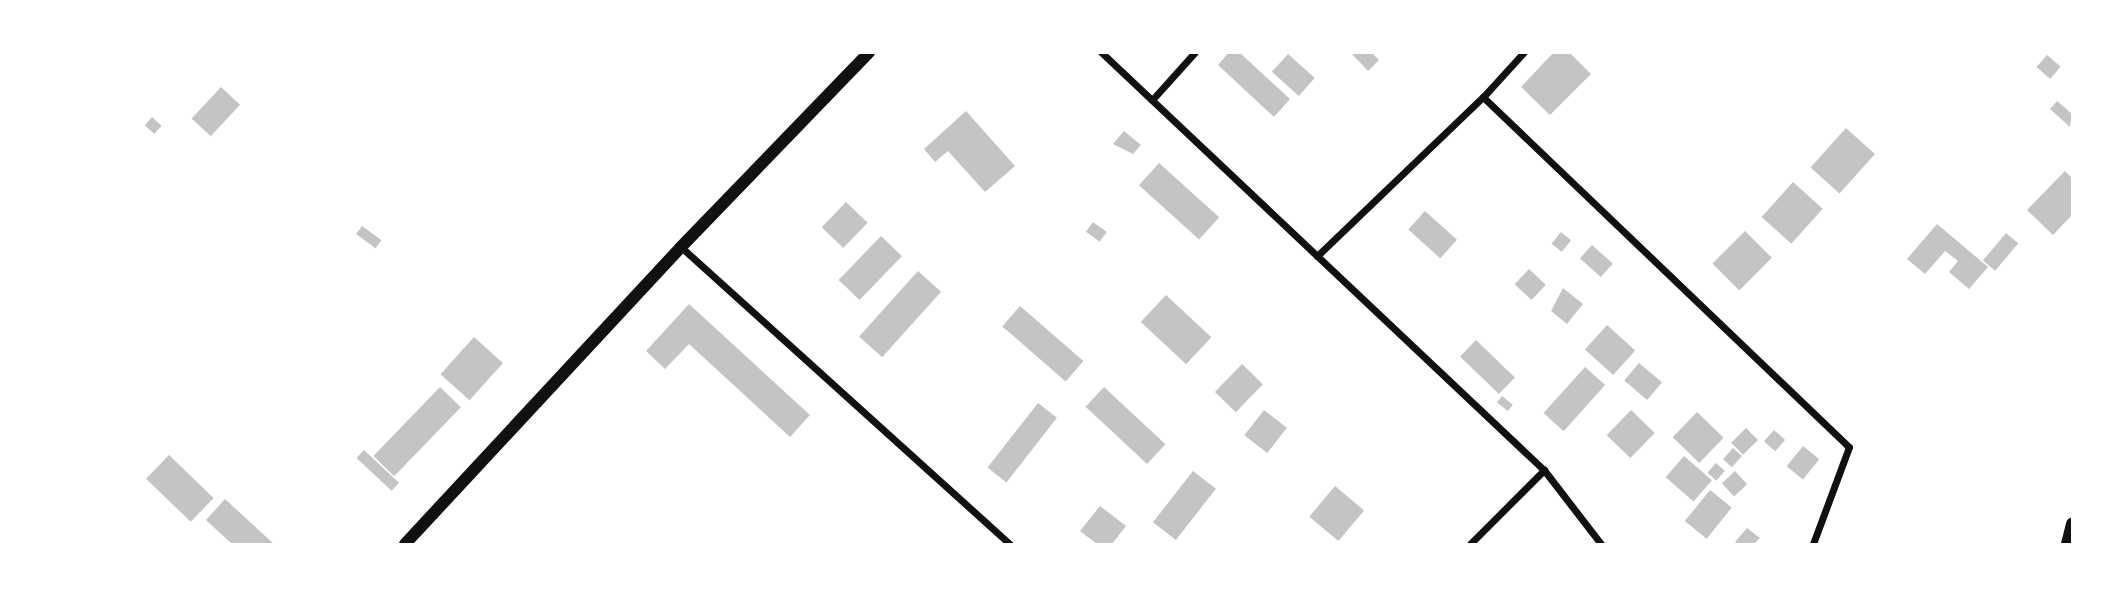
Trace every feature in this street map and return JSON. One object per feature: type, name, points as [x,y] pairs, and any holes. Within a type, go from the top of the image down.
[{"type":"street","points":[[410,543],[681,247],[869,52]]},
{"type":"street","points":[[1101,52],[1544,470],[1601,544]]},
{"type":"street","points":[[1152,100],[1195,52]]},
{"type":"street","points":[[1317,256],[1483,97],[1524,52]]},
{"type":"street","points":[[1483,97],[1849,447],[1814,544]]},
{"type":"street","points":[[681,247],[1010,544]]},
{"type":"street","points":[[1470,544],[1544,470]]},
{"type":"street","points":[[2067,544],[2073,524]]},
{"type":"building","points":[[1229,52],[1239,52],[1290,99],[1274,117],[1218,65]]},
{"type":"building","points":[[1350,52],[1371,52],[1379,60],[1368,71]]},
{"type":"building","points":[[1554,52],[1569,52],[1591,74],[1550,115],[1521,87]]},
{"type":"building","points":[[1288,54],[1315,78],[1299,96],[1272,72]]},
{"type":"building","points":[[2047,55],[2061,67],[2050,79],[2037,67]]},
{"type":"building","points":[[221,87],[240,105],[211,136],[192,118]]},
{"type":"building","points":[[2057,101],[2072,114],[2070,127],[2050,109]]},
{"type":"building","points":[[966,111],[1015,166],[985,192],[948,151],[935,162],[924,149]]},
{"type":"building","points":[[152,117],[162,126],[154,134],[145,125]]},
{"type":"building","points":[[1846,128],[1875,154],[1840,193],[1811,167]]},
{"type":"building","points":[[1124,131],[1141,145],[1133,154],[1113,144]]},
{"type":"building","points":[[1159,163],[1219,217],[1199,239],[1139,185]]},
{"type":"building","points":[[2065,171],[2072,178],[2072,215],[2053,235],[2027,210]]},
{"type":"building","points":[[1793,182],[1823,209],[1791,244],[1762,217]]},
{"type":"building","points":[[846,202],[868,223],[843,248],[822,227]]},
{"type":"building","points":[[1425,211],[1457,240],[1440,258],[1408,230]]},
{"type":"building","points":[[1093,222],[1107,232],[1100,242],[1086,232]]},
{"type":"building","points":[[1937,224],[1988,267],[1969,289],[1949,272],[1958,261],[1945,251],[1925,274],[1907,259]]},
{"type":"building","points":[[362,226],[381,240],[376,248],[356,234]]},
{"type":"building","points":[[1745,231],[1772,258],[1739,290],[1712,264]]},
{"type":"building","points":[[1561,232],[1571,240],[1562,252],[1552,244]]},
{"type":"building","points":[[2006,233],[2018,243],[1995,271],[1983,261]]},
{"type":"building","points":[[881,236],[902,256],[859,300],[839,280]]},
{"type":"building","points":[[1592,245],[1613,264],[1601,277],[1580,258]]},
{"type":"building","points":[[1529,269],[1546,285],[1531,300],[1515,284]]},
{"type":"building","points":[[918,271],[941,292],[882,357],[859,336]]},
{"type":"building","points":[[1563,288],[1583,304],[1567,324],[1551,311]]},
{"type":"building","points":[[1166,295],[1211,337],[1186,364],[1141,322]]},
{"type":"building","points":[[689,304],[810,415],[790,437],[689,344],[665,369],[646,351]]},
{"type":"building","points":[[1020,306],[1083,361],[1066,381],[1002,326]]},
{"type":"building","points":[[1607,325],[1635,350],[1613,375],[1585,350]]},
{"type":"building","points":[[474,337],[503,363],[470,400],[441,374]]},
{"type":"building","points":[[1476,340],[1515,378],[1499,394],[1460,357]]},
{"type":"building","points":[[1639,363],[1662,382],[1647,400],[1624,381]]},
{"type":"building","points":[[1242,364],[1263,384],[1236,412],[1215,392]]},
{"type":"building","points":[[1585,367],[1605,385],[1564,431],[1544,413]]},
{"type":"building","points":[[440,387],[461,407],[394,476],[373,456]]},
{"type":"building","points":[[1104,387],[1165,444],[1147,464],[1086,407]]},
{"type":"building","points":[[1502,396],[1513,405],[1508,411],[1497,402]]},
{"type":"building","points":[[1038,403],[1057,418],[1006,482],[988,468]]},
{"type":"building","points":[[1264,410],[1287,428],[1267,453],[1244,435]]},
{"type":"building","points":[[1631,410],[1655,433],[1630,458],[1607,435]]},
{"type":"building","points":[[1697,412],[1724,438],[1699,463],[1673,437]]},
{"type":"building","points":[[1746,428],[1758,440],[1743,455],[1731,443]]},
{"type":"building","points":[[1774,430],[1785,440],[1775,451],[1764,441]]},
{"type":"building","points":[[1803,446],[1819,459],[1803,479],[1787,466]]},
{"type":"building","points":[[1733,448],[1742,456],[1732,467],[1723,459]]},
{"type":"building","points":[[364,450],[399,483],[392,491],[356,458]]},
{"type":"building","points":[[169,455],[214,498],[191,522],[146,479]]},
{"type":"building","points":[[1684,456],[1712,480],[1694,501],[1666,477]]},
{"type":"building","points":[[1716,463],[1725,471],[1716,481],[1707,473]]},
{"type":"building","points":[[1193,471],[1216,489],[1176,540],[1153,522]]},
{"type":"building","points":[[1735,471],[1747,484],[1734,496],[1722,483]]},
{"type":"building","points":[[1335,486],[1364,510],[1338,541],[1309,517]]},
{"type":"building","points":[[1710,490],[1732,508],[1707,539],[1685,521]]},
{"type":"building","points":[[225,499],[274,544],[232,544],[206,520]]},
{"type":"building","points":[[1100,506],[1126,526],[1112,544],[1097,544],[1080,531]]},
{"type":"building","points":[[1747,528],[1760,538],[1754,544],[1735,542]]}]
